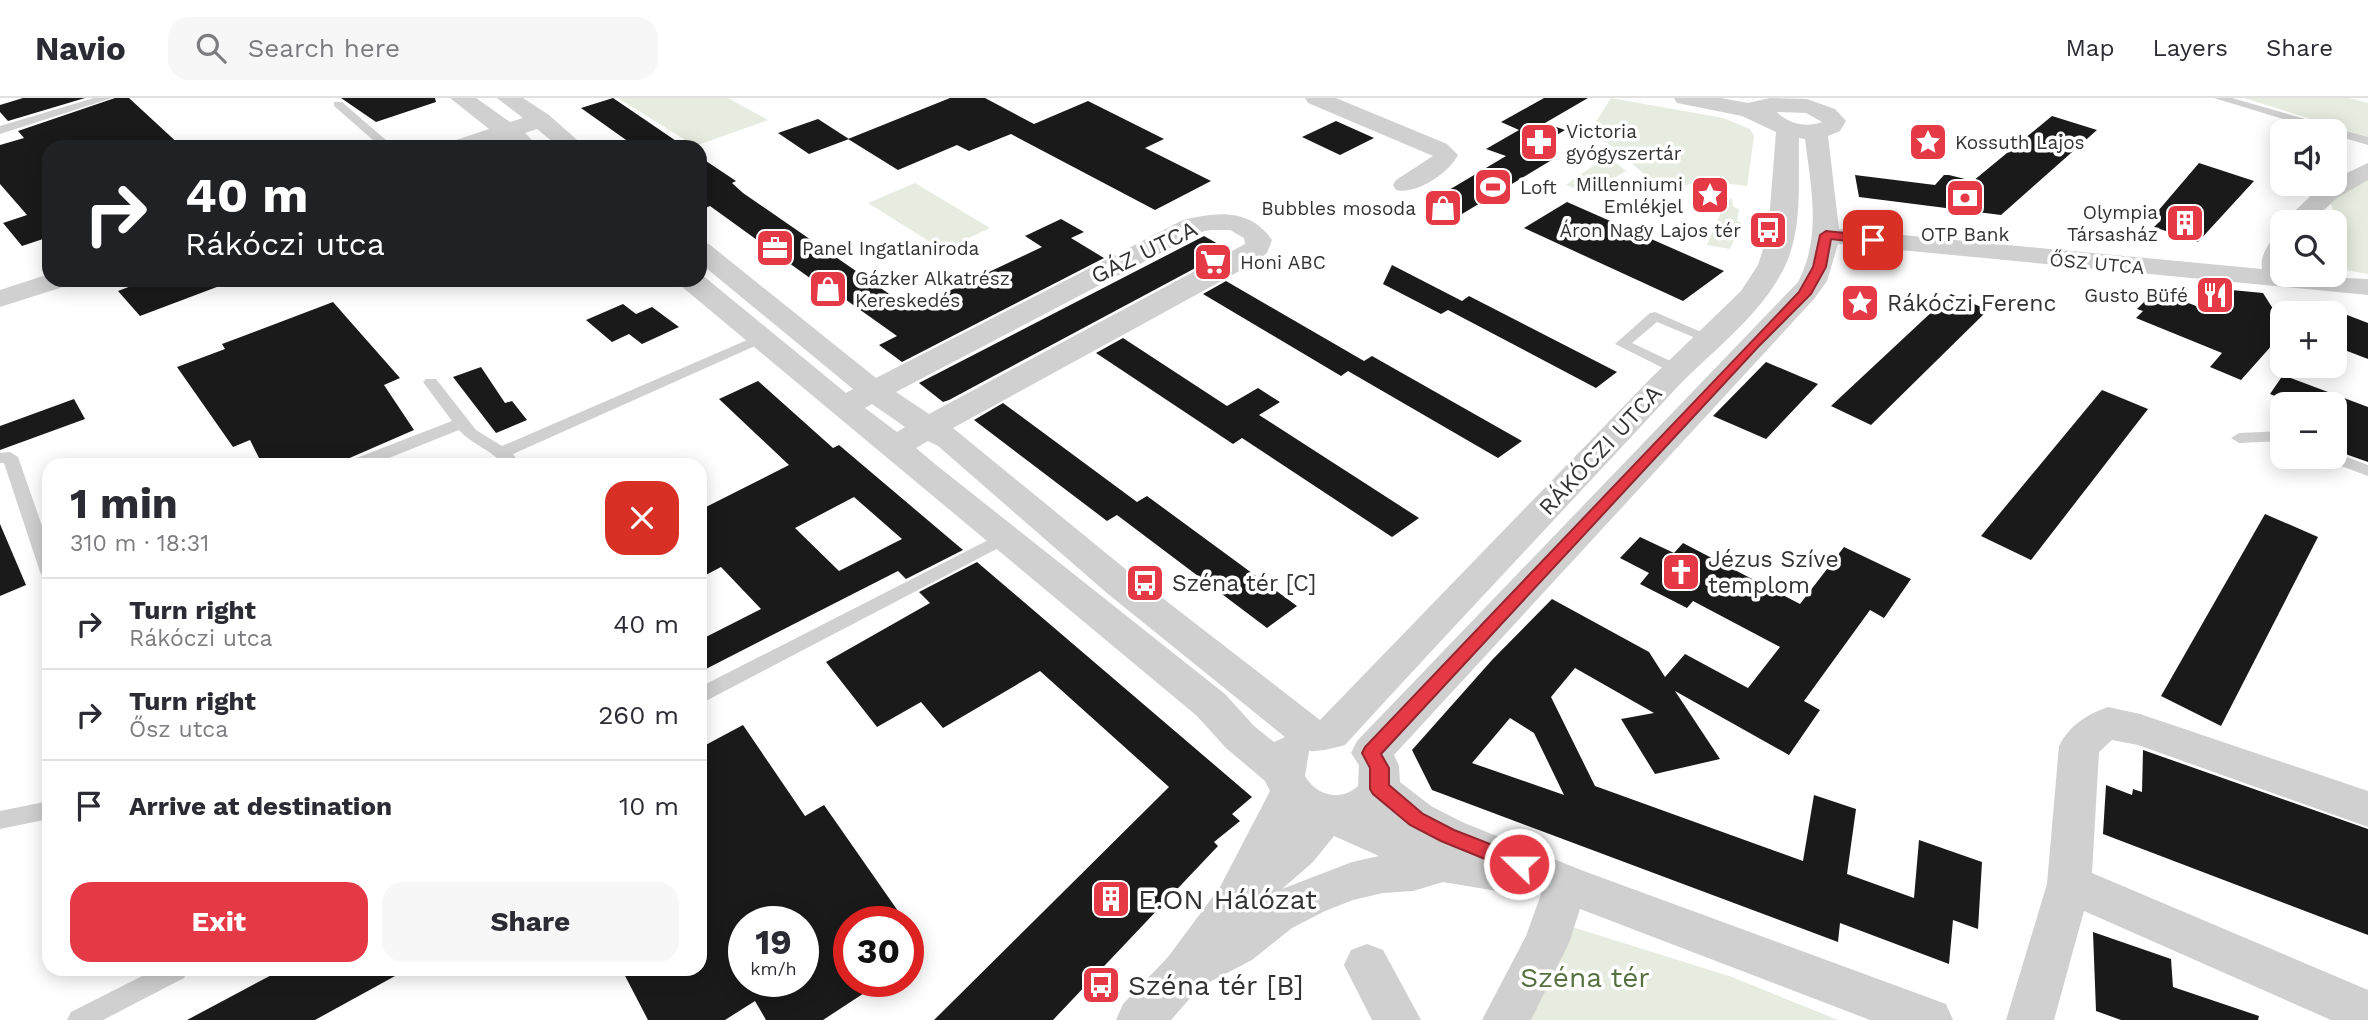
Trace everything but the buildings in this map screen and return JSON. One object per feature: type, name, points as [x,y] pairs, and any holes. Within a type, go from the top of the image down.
[{"type":"street","points":[[461,98],[520,140]]},
{"type":"street","points":[[508,98],[565,140]]},
{"type":"street","points":[[1316,98],[1438,149],[1446,155],[1443,161],[1405,184]]},
{"type":"street","points":[[1344,110],[1368,98]]},
{"type":"street","points":[[1685,98],[1748,110],[1783,111]]},
{"type":"street","name":"RÁKÓCZI UTCA","points":[[1321,735],[1676,369],[1745,303],[1761,283],[1776,255],[1783,213],[1783,111],[1816,112],[1826,235],[1820,267],[1805,294],[1763,335],[1375,771]]},
{"type":"street","points":[[480,140],[541,120]]},
{"type":"street","points":[[2310,210],[2328,193],[2368,170]]},
{"type":"street","name":"GÁZ UTCA","points":[[843,407],[1192,226],[1221,220],[1235,222],[1254,232],[1259,240],[1258,247],[1220,270],[895,446]]},
{"type":"street","name":"ŐSZ UTCA","points":[[1826,235],[2270,279]]},
{"type":"street","points":[[707,256],[874,391],[949,439],[1121,585],[1321,735]]},
{"type":"street","points":[[0,299],[42,285]]},
{"type":"street","name":"ŐSZ UTCA","points":[[2347,285],[2368,287]]},
{"type":"street","points":[[699,287],[1211,705],[1240,737],[1287,781],[1302,803],[1443,863],[1566,884]]},
{"type":"street","points":[[2030,1020],[2069,884],[2079,746],[2094,731],[2108,723],[2140,730],[2368,809]]},
{"type":"street","points":[[1140,1020],[1184,972],[1236,901],[1287,781],[1284,762],[1294,746],[1321,735],[1349,737],[1416,820],[1447,835],[1566,884],[1929,1020]]},
{"type":"street","points":[[1236,901],[1298,849],[1327,813],[1359,808],[1372,800],[1375,771]]},
{"type":"street","points":[[1184,972],[1236,945],[1276,914],[1309,897],[1352,881],[1383,874],[1413,872],[1443,863]]},
{"type":"street","points":[[1506,1020],[1546,943],[1566,884]]},
{"type":"street","points":[[2069,884],[2368,1013]]},
{"type":"street","points":[[1367,965],[1397,1020]]},
{"type":"lane","points":[[0,130],[106,98]]},
{"type":"lane","points":[[2220,98],[2293,119]]},
{"type":"lane","points":[[338,104],[380,140]]},
{"type":"lane","points":[[2347,135],[2368,141]]},
{"type":"lane","points":[[1676,369],[1622,344],[1655,316],[1708,338]]},
{"type":"lane","points":[[510,458],[761,338]]},
{"type":"lane","points":[[431,382],[462,423],[487,449],[506,458]]},
{"type":"lane","points":[[372,458],[462,423]]},
{"type":"lane","points":[[2239,439],[2270,437]]},
{"type":"lane","points":[[0,458],[10,457],[42,551]]},
{"type":"lane","points":[[2347,462],[2368,471]]},
{"type":"lane","points":[[707,692],[1004,538]]},
{"type":"lane","points":[[0,820],[42,811]]},
{"type":"lane","points":[[79,1020],[164,976]]},
{"type":"green space","points":[[618,98],[728,98],[768,120],[707,142],[685,140]]},
{"type":"green space","points":[[1611,98],[1723,118],[1750,129],[1754,136],[1747,186],[1706,181],[1691,183],[1682,188],[1665,186],[1650,179],[1609,144],[1589,133]]},
{"type":"green space","points":[[2244,98],[2349,98],[2368,103],[2368,137],[2347,130],[2347,119],[2311,119]]},
{"type":"green space","points":[[1607,156],[1626,171],[1589,193],[1566,185]]},
{"type":"green space","points":[[2368,170],[2368,274],[2347,270],[2347,210],[2332,210],[2328,196],[2347,196],[2347,182]]},
{"type":"green space","points":[[915,183],[990,228],[943,250],[868,203]]},
{"type":"green space","points":[[1732,199],[1733,207],[1739,209],[1737,221],[1742,223],[1730,249],[1707,245],[1724,205],[1727,200]]},
{"type":"green space","name":"Széna tér","points":[[1566,925],[1732,977],[1838,1020],[1516,1020]]},
{"type":"place","name":"Victoria gyógyszertár","points":[[1539,142]]},
{"type":"place","name":"Kossuth Lajos","points":[[1928,142]]},
{"type":"place","name":"Loft","points":[[1493,187]]},
{"type":"place","name":"Millenniumi Emlékjel","points":[[1710,195]]},
{"type":"place","name":"OTP Bank","points":[[1965,198]]},
{"type":"place","name":"Bubbles mosoda","points":[[1443,208]]},
{"type":"place","name":"Olympia Társasház","points":[[2185,223]]},
{"type":"place","name":"Áron Nagy Lajos tér","points":[[1768,230]]},
{"type":"place","name":"Panel Ingatlaniroda","points":[[775,248]]},
{"type":"place","name":"Honi ABC","points":[[1213,262]]},
{"type":"place","name":"Gázker Alkatrész Kereskedés","points":[[828,289]]},
{"type":"place","name":"Gusto Büfé","points":[[2215,295]]},
{"type":"place","name":"Rákóczi Ferenc","points":[[1860,303]]},
{"type":"place","name":"Jézus Szíve templom","points":[[1681,572]]},
{"type":"place","name":"Széna tér [C]","points":[[1145,583]]},
{"type":"place","name":"E.ON Hálózat","points":[[1111,899]]},
{"type":"place","name":"Széna tér [B]","points":[[1101,985]]},
{"type":"route","points":[[1519,864],[1416,820],[1379,789],[1380,768],[1371,753],[1754,344],[1805,294],[1820,267],[1826,235],[1873,240]]}]
